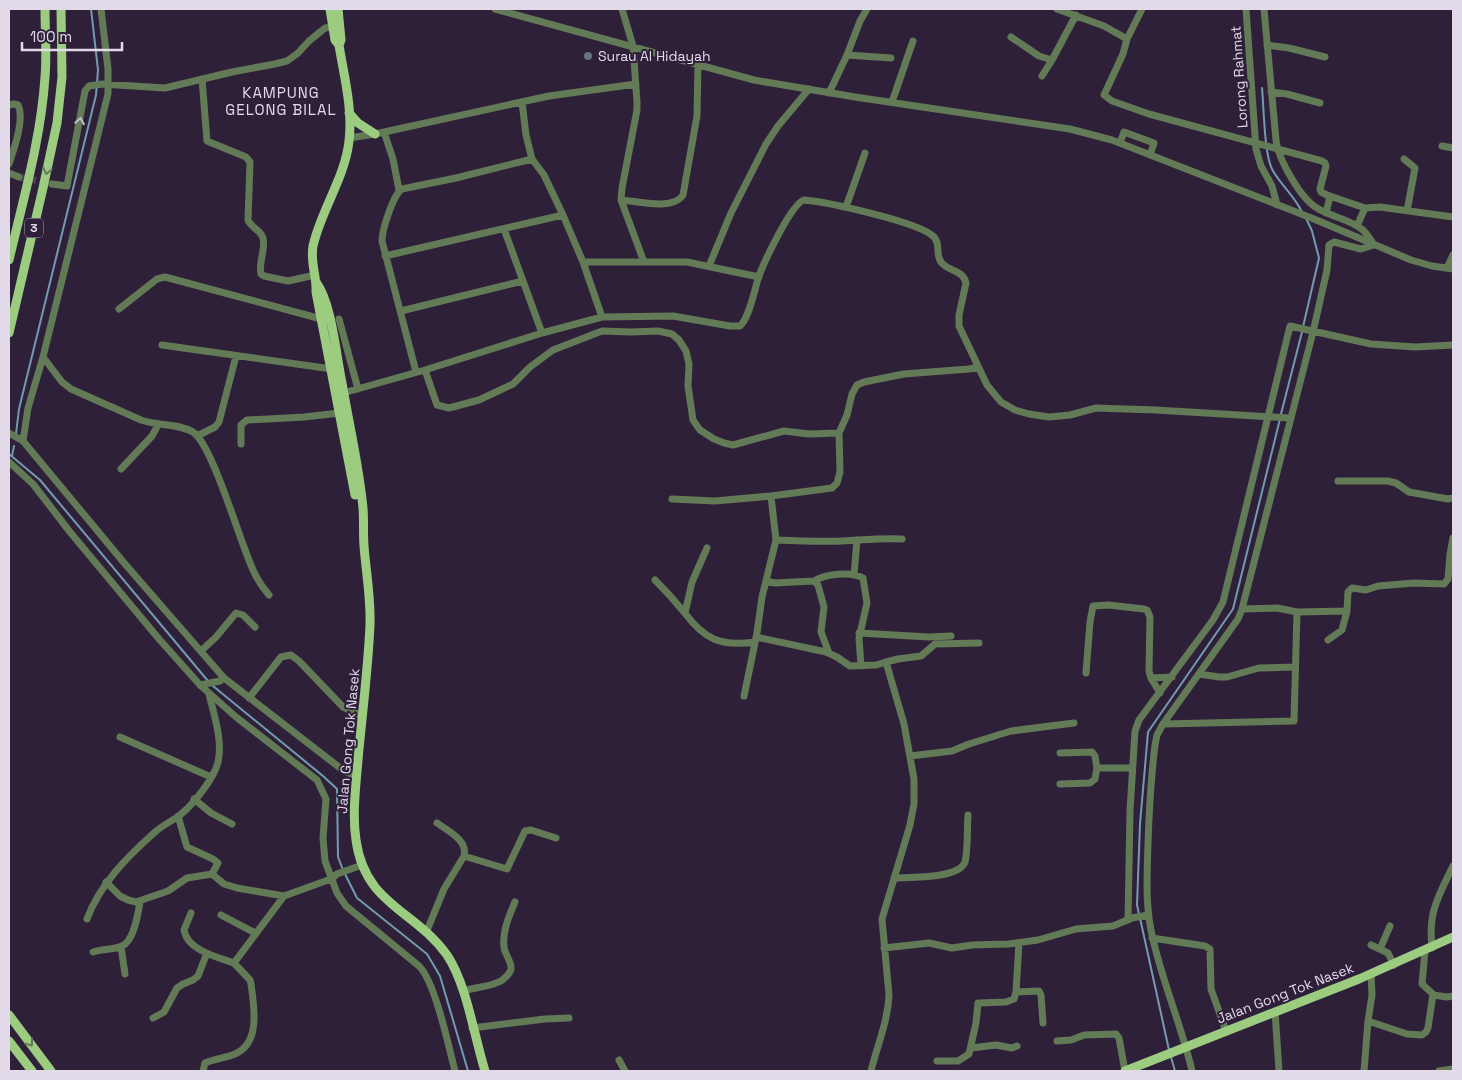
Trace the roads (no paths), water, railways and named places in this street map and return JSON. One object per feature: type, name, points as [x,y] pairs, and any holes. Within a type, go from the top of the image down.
[{"type":"main road","name":"3","points":[[9,260],[28,181],[40,119],[46,62],[45,9]]},
{"type":"main road","name":"3","points":[[9,333],[44,188],[57,123],[62,60],[61,9]]},
{"type":"main road","name":"Jalan Gong Tok Nasek","points":[[330,9],[335,40],[339,45]]},
{"type":"main road","name":"Jalan Gong Tok Nasek","points":[[339,11],[341,40],[339,45],[349,113],[349,138],[340,174],[314,244],[312,257],[316,278],[323,290],[330,320],[364,510],[363,522],[370,608],[368,663],[356,776],[355,836],[362,865],[371,883],[426,932],[452,964],[463,991],[484,1071]]},
{"type":"main road","points":[[349,113],[358,124],[380,133]]},
{"type":"main road","name":"Jalan Gong Tok Nasek","points":[[330,320],[332,369],[358,510],[363,522]]},
{"type":"main road","points":[[335,385],[344,393],[339,408]]},
{"type":"main road","name":"Jalan Gong Tok Nasek","points":[[1125,1071],[1140,1068],[1165,1054],[1394,965],[1453,937]]},
{"type":"main road","points":[[9,1015],[51,1071]]},
{"type":"main road","points":[[9,1041],[32,1071]]},
{"type":"street","points":[[23,441],[28,408],[43,357],[101,125],[108,69],[100,9]]},
{"type":"street","points":[[495,9],[521,12],[754,80],[1075,130],[1120,143],[1422,263],[1450,269],[1453,254]]},
{"type":"street","points":[[829,93],[866,9]]},
{"type":"street","points":[[1056,9],[1104,26],[1127,39]]},
{"type":"street","points":[[1142,9],[1127,39],[1123,54],[1104,95],[1112,101],[1149,114],[1324,162],[1326,166],[1320,189],[1323,193],[1365,208],[1374,209],[1380,207],[1453,217]]},
{"type":"street","name":"Lorong Rahmat","points":[[1246,9],[1257,144],[1261,166],[1272,186],[1277,205]]},
{"type":"street","points":[[1264,9],[1276,150],[1304,197],[1316,208],[1357,226],[1366,233],[1374,245]]},
{"type":"street","points":[[624,10],[633,46],[637,110],[621,200],[644,262]]},
{"type":"street","points":[[1042,76],[1076,15]]},
{"type":"street","points":[[52,184],[67,186],[85,91],[91,85],[165,88],[286,60],[298,54],[309,41],[325,28],[332,27]]},
{"type":"street","points":[[1011,37],[1039,56],[1052,60]]},
{"type":"street","points":[[892,102],[913,42]]},
{"type":"street","points":[[1267,45],[1289,48],[1325,57]]},
{"type":"street","points":[[847,55],[891,58]]},
{"type":"street","points":[[621,200],[667,204],[677,201],[683,195],[697,116],[698,64]]},
{"type":"street","points":[[202,79],[207,141],[246,158],[250,162],[248,220],[252,228],[260,233],[263,239],[260,265],[261,274],[288,281],[316,278]]},
{"type":"street","points":[[349,138],[549,96],[636,84]]},
{"type":"street","points":[[709,266],[731,213],[766,144],[778,126],[809,89]]},
{"type":"street","points":[[1271,92],[1288,94],[1320,103]]},
{"type":"street","points":[[522,102],[526,135],[532,159],[544,175],[563,215],[583,262],[602,317]]},
{"type":"street","points":[[9,105],[18,105],[20,112],[17,139],[9,164]]},
{"type":"street","points":[[1120,143],[1124,132],[1154,143],[1150,156]]},
{"type":"street","points":[[380,133],[393,159],[399,190],[382,234],[382,241],[416,372]]},
{"type":"street","points":[[1442,146],[1453,148]]},
{"type":"street","points":[[846,207],[865,153]]},
{"type":"street","points":[[399,190],[532,159]]},
{"type":"street","points":[[1404,159],[1415,168],[1407,211]]},
{"type":"street","points":[[9,174],[19,177]]},
{"type":"street","points":[[1326,213],[1330,196]]},
{"type":"street","points":[[344,393],[542,333],[602,317],[673,316],[740,326],[745,320],[759,277],[791,212],[801,201],[808,200],[846,207],[919,227],[935,237],[939,260],[945,266],[960,273],[965,279],[966,283],[958,321],[978,367],[987,385],[1000,402],[1015,410],[1039,416],[1070,415],[1096,408],[1290,418]]},
{"type":"street","points":[[1357,226],[1365,208]]},
{"type":"street","points":[[385,256],[563,215]]},
{"type":"street","points":[[504,229],[542,333]]},
{"type":"street","points":[[1192,1071],[1173,1011],[1147,915],[1146,896],[1153,764],[1157,735],[1238,619],[1242,609],[1313,332],[1327,270],[1330,243],[1334,242],[1361,249],[1374,245]]},
{"type":"street","points":[[583,262],[687,262],[759,277]]},
{"type":"street","points":[[119,309],[157,279],[165,277],[330,320],[358,389]]},
{"type":"street","points":[[401,311],[523,281]]},
{"type":"street","points":[[1130,919],[1132,768],[1137,725],[1213,620],[1225,596],[1290,326],[1350,341],[1395,346],[1453,344]]},
{"type":"street","points":[[425,370],[437,405],[449,408],[474,402],[513,384],[543,356],[566,344],[606,330],[668,332],[675,336],[686,351],[689,364],[688,384],[693,420],[698,428],[714,439],[733,444],[784,431],[809,434],[839,433]]},
{"type":"street","points":[[162,345],[332,369]]},
{"type":"street","points":[[197,436],[215,427],[219,422],[236,356]]},
{"type":"street","points":[[43,357],[62,382],[71,388],[141,420],[158,425],[183,428],[197,436],[219,478],[254,573],[269,595]]},
{"type":"street","points":[[672,499],[715,501],[771,496],[834,486],[840,472],[839,433],[847,415],[854,389],[864,382],[919,372],[978,367]]},
{"type":"street","points":[[241,444],[241,425],[247,420],[304,417],[339,408]]},
{"type":"street","points":[[121,469],[152,436],[158,425]]},
{"type":"street","points":[[9,433],[23,441],[222,679],[344,771],[356,776]]},
{"type":"street","points":[[9,462],[33,484],[70,532],[159,639],[203,685],[208,694],[220,747],[218,763],[211,777],[194,799],[178,816],[154,833],[106,882],[96,898],[87,919]]},
{"type":"street","points":[[1338,481],[1388,481],[1396,483],[1409,492],[1448,499],[1453,498]]},
{"type":"street","points":[[744,696],[766,581],[776,540],[771,496]]},
{"type":"street","points":[[1328,640],[1342,630],[1347,611],[1348,592],[1352,588],[1366,590],[1386,585],[1420,582],[1446,583],[1453,538]]},
{"type":"street","points":[[776,540],[902,539]]},
{"type":"street","points":[[854,575],[857,540]]},
{"type":"street","points":[[684,613],[692,582],[707,548]]},
{"type":"street","points":[[766,581],[775,583],[814,581],[821,578],[854,575],[863,578],[866,607],[860,633],[861,666]]},
{"type":"street","points":[[655,580],[699,630],[722,642],[738,644],[755,639],[829,653],[847,665],[861,666],[921,656],[935,644],[979,643]]},
{"type":"street","points":[[814,581],[821,591],[824,607],[821,632],[829,653]]},
{"type":"street","points":[[1086,673],[1092,608],[1095,605],[1108,605],[1144,609],[1148,612],[1150,624],[1149,671],[1160,692]]},
{"type":"street","points":[[1242,609],[1280,608],[1297,612],[1347,611]]},
{"type":"street","points":[[1163,724],[1294,721],[1297,612]]},
{"type":"street","points":[[200,651],[216,637],[236,613],[243,615],[255,627]]},
{"type":"street","points":[[860,633],[929,637],[951,636]]},
{"type":"street","points":[[249,698],[281,657],[291,655],[343,707],[362,716]]},
{"type":"street","points":[[871,1071],[889,1004],[882,919],[912,816],[914,779],[904,724],[886,662]]},
{"type":"street","points":[[1199,674],[1219,677],[1259,668],[1295,667]]},
{"type":"street","points":[[1151,678],[1172,677]]},
{"type":"street","points":[[203,685],[222,679]]},
{"type":"street","points":[[208,694],[317,780],[326,799],[324,851],[327,868],[334,876],[340,898],[346,906],[422,970],[428,979],[455,1071]]},
{"type":"street","points":[[910,756],[952,751],[1011,731],[1074,723]]},
{"type":"street","points":[[120,737],[211,777]]},
{"type":"street","points":[[1060,753],[1092,752],[1095,756],[1097,768],[1095,779],[1090,783],[1060,784]]},
{"type":"street","points":[[1097,768],[1132,768]]},
{"type":"street","points":[[194,799],[211,813],[232,824]]},
{"type":"street","points":[[894,878],[946,874],[955,872],[962,867],[965,859],[968,815]]},
{"type":"street","points":[[106,882],[114,891],[128,900],[140,902],[172,889],[183,880],[212,874],[218,863],[187,847],[178,816]]},
{"type":"street","points":[[426,932],[444,889],[464,856],[465,846],[461,841],[437,823]]},
{"type":"street","points":[[464,856],[507,869],[525,831],[532,830],[556,838]]},
{"type":"street","points":[[234,963],[284,896],[362,865]]},
{"type":"street","points":[[1453,866],[1433,911],[1422,984],[1433,995],[1453,996]]},
{"type":"street","points":[[212,874],[224,884],[237,888],[284,896]]},
{"type":"street","points":[[93,952],[121,947],[128,940],[137,921],[140,902]]},
{"type":"street","points":[[463,991],[496,983],[509,973],[511,967],[505,953],[504,940],[507,920],[515,902]]},
{"type":"street","points":[[191,914],[184,926],[184,933],[189,941],[208,953],[234,963],[250,980],[251,984],[253,1017],[251,1036],[243,1049],[223,1058],[205,1063],[202,1071]]},
{"type":"street","points":[[221,915],[255,933]]},
{"type":"street","points":[[884,948],[929,942],[952,948],[1019,943],[1046,938],[1076,929],[1113,926],[1147,915]]},
{"type":"street","points":[[1380,949],[1390,926]]},
{"type":"street","points":[[1152,938],[1201,945],[1210,949],[1209,977],[1211,989],[1226,1031]]},
{"type":"street","points":[[937,1061],[958,1061],[966,1056],[972,1048],[978,1003],[1011,1001],[1014,999],[1019,943]]},
{"type":"street","points":[[1371,945],[1388,953],[1394,965]]},
{"type":"street","points":[[121,947],[125,974]]},
{"type":"street","points":[[153,1018],[164,1012],[176,988],[198,976],[208,953]]},
{"type":"street","points":[[1364,1071],[1372,995],[1371,974]]},
{"type":"street","points":[[1016,992],[1039,991],[1043,1023]]},
{"type":"street","points":[[1368,1021],[1407,1034],[1422,1035],[1428,1028],[1433,995]]},
{"type":"street","points":[[1275,1011],[1279,1071]]},
{"type":"street","points":[[472,1028],[568,1018]]},
{"type":"street","points":[[1057,1041],[1071,1040],[1084,1035],[1116,1034],[1119,1038],[1125,1071]]},
{"type":"street","points":[[972,1048],[996,1045],[1012,1048],[1017,1046]]},
{"type":"street","points":[[619,1060],[625,1071]]},
{"type":"street","points":[[1439,1071],[1453,1069]]},
{"type":"waterway","points":[[16,434],[19,409],[96,95],[98,70],[91,9]]},
{"type":"waterway","points":[[1262,88],[1266,143],[1270,164],[1302,212]]},
{"type":"waterway","points":[[1303,327],[1319,258],[1312,231],[1306,218]]},
{"type":"waterway","points":[[1281,414],[1302,332]]},
{"type":"waterway","points":[[1139,914],[1137,905],[1140,824],[1148,732],[1233,609],[1280,419]]},
{"type":"waterway","points":[[12,456],[14,446]]},
{"type":"waterway","points":[[9,454],[40,480],[208,681]]},
{"type":"waterway","points":[[213,686],[337,789],[338,857],[343,870]]},
{"type":"waterway","points":[[345,874],[357,898],[427,954],[440,976],[468,1071]]},
{"type":"waterway","points":[[1140,918],[1169,1050]]},
{"type":"waterway","points":[[1171,1057],[1175,1071]]},
{"type":"tunnel","points":[[19,177],[52,184]]},
{"type":"place","name":"Surau Al Hidayah","points":[[588,56]]},
{"type":"district","name":"KAMPUNG GELONG BILAL","points":[[281,102]]}]
